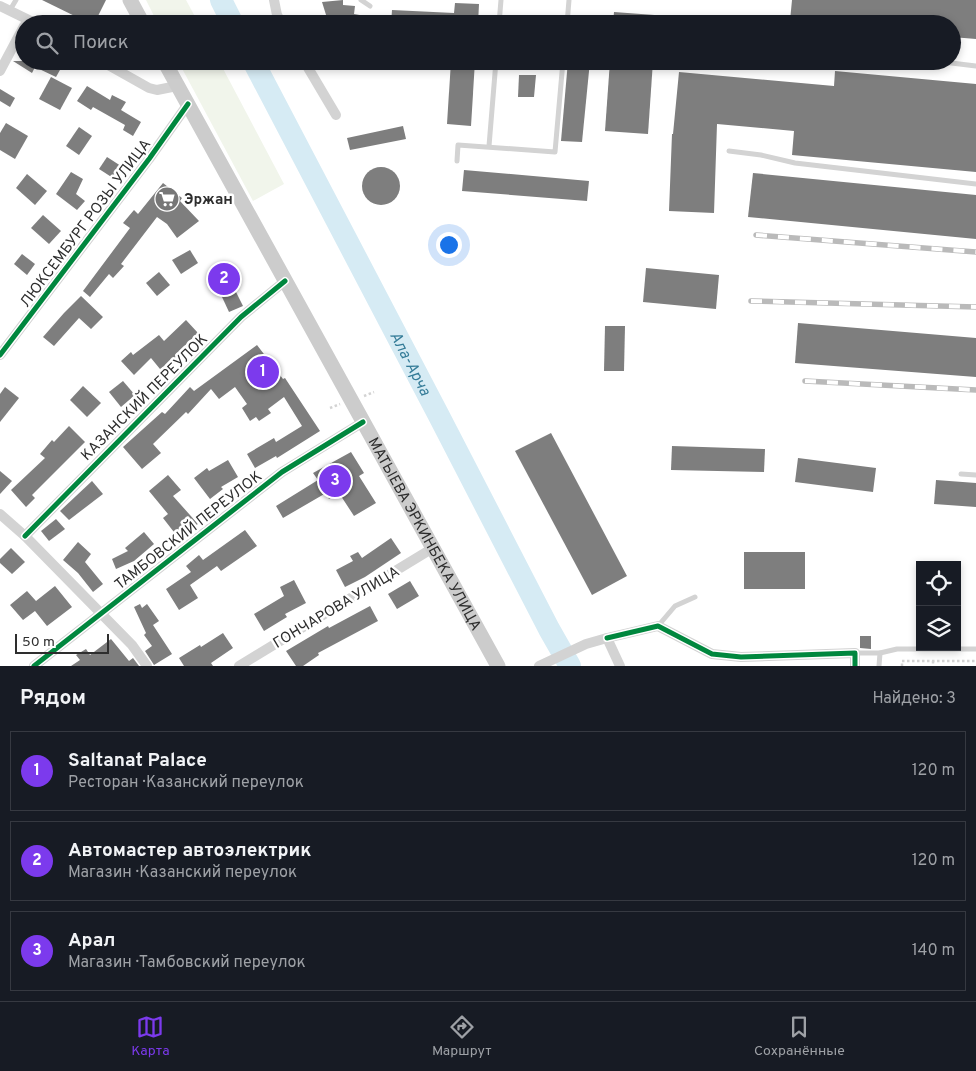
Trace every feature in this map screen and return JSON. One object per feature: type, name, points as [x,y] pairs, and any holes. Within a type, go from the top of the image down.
[{"type":"main road","points":[[130,0],[138,15]]},
{"type":"main road","name":"МАТЫЕВА ЭРКИНБЕКА УЛИЦА","points":[[169,70],[498,666]]},
{"type":"street","points":[[274,0],[277,15]]},
{"type":"street","points":[[0,6],[16,15]]},
{"type":"street","points":[[0,71],[15,43]]},
{"type":"street","points":[[117,70],[149,88],[157,90],[177,86]]},
{"type":"street","points":[[309,70],[336,115]]},
{"type":"street","name":"ЛЮКСЕМБУРГ РОЗЫ УЛИЦА","points":[[0,355],[150,159],[188,104]]},
{"type":"street","name":"КАЗАНСКИЙ ПЕРЕУЛОК","points":[[25,536],[241,317],[285,281]]},
{"type":"street","name":"ТАМБОВСКИЙ ПЕРЕУЛОК","points":[[34,666],[282,472],[363,422]]},
{"type":"street","points":[[0,514],[25,536],[132,645],[147,666]]},
{"type":"street","name":"ГОНЧАРОВА УЛИЦА","points":[[239,666],[433,548]]},
{"type":"street","points":[[542,664],[586,644],[658,626],[712,654],[743,662],[855,653],[855,666]]},
{"type":"street","points":[[607,638],[620,666]]},
{"type":"lane","points":[[10,10],[16,0]]},
{"type":"lane","points":[[361,0],[370,6]]},
{"type":"lane","points":[[500,15],[501,0]]},
{"type":"lane","points":[[567,15],[569,0]]},
{"type":"lane","points":[[961,64],[976,66]]},
{"type":"lane","points":[[489,146],[495,70]]},
{"type":"lane","points":[[457,161],[458,145],[555,152],[562,70]]},
{"type":"lane","points":[[728,151],[761,155],[795,163],[976,184]]},
{"type":"lane","points":[[961,474],[976,476]]},
{"type":"lane","points":[[658,626],[675,606],[695,597]]},
{"type":"lane","points":[[855,653],[880,653],[897,649],[976,649]]},
{"type":"lane","points":[[879,666],[880,653]]},
{"type":"path","points":[[902,666],[902,661],[976,661]]},
{"type":"path","points":[[933,661],[933,666]]},
{"type":"shaded area","points":[[146,0],[186,0],[194,15],[154,15]]},
{"type":"shaded area","points":[[183,70],[224,70],[284,184],[253,201]]},
{"type":"building","points":[[42,0],[106,0],[98,15],[73,15]]},
{"type":"building","points":[[343,0],[343,5],[355,6],[354,14],[360,15],[326,15],[322,2]]},
{"type":"building","points":[[792,0],[976,0],[976,39],[961,38],[961,15],[791,15]]},
{"type":"building","points":[[455,3],[479,4],[478,15],[392,15],[392,10],[454,13]]},
{"type":"building","points":[[614,12],[654,15],[614,15]]},
{"type":"building","points":[[41,70],[60,70],[56,77]]},
{"type":"building","points":[[450,70],[474,70],[471,126],[447,124]]},
{"type":"building","points":[[567,70],[589,70],[582,142],[561,141]]},
{"type":"building","points":[[609,70],[652,70],[648,134],[605,131]]},
{"type":"building","points":[[835,71],[976,84],[976,172],[792,155],[794,131],[717,124],[714,213],[669,211],[672,134],[679,72],[834,86]]},
{"type":"building","points":[[519,75],[536,75],[534,97],[518,97]]},
{"type":"building","points":[[51,77],[72,88],[60,110],[39,99]]},
{"type":"building","points":[[87,86],[110,100],[112,95],[126,102],[121,110],[141,122],[133,136],[123,130],[125,125],[93,107],[91,110],[77,101]]},
{"type":"building","points":[[0,89],[15,98],[10,107],[0,101]]},
{"type":"building","points":[[6,123],[28,136],[15,159],[0,150],[0,133]]},
{"type":"building","points":[[403,126],[406,139],[350,150],[347,138]]},
{"type":"building","points":[[79,127],[92,136],[79,155],[66,146]]},
{"type":"building","points":[[107,157],[121,166],[113,178],[99,169]]},
{"type":"building","points":[[381,167],[394,173],[400,186],[394,199],[381,205],[368,199],[362,186],[368,173]]},
{"type":"building","points":[[464,170],[589,181],[587,201],[462,191]]},
{"type":"building","points":[[71,172],[83,179],[76,194],[85,201],[77,210],[56,194]]},
{"type":"building","points":[[753,173],[976,195],[976,239],[748,217]]},
{"type":"building","points":[[27,174],[47,191],[35,205],[16,188]]},
{"type":"building","points":[[163,183],[182,198],[180,201],[199,221],[177,238],[167,224],[157,217],[121,264],[124,266],[113,278],[109,274],[90,297],[83,291],[130,228],[123,223],[134,210],[138,214]]},
{"type":"building","points":[[43,215],[61,231],[49,244],[31,228]]},
{"type":"building","points":[[190,250],[198,263],[181,274],[172,260]]},
{"type":"building","points":[[22,254],[35,264],[27,275],[14,264]]},
{"type":"building","points":[[646,268],[719,275],[716,309],[643,302]]},
{"type":"building","points":[[159,272],[170,285],[157,296],[146,283]]},
{"type":"building","points":[[229,278],[243,306],[229,312],[216,284]]},
{"type":"building","points":[[81,296],[103,317],[91,329],[79,318],[54,346],[43,337]]},
{"type":"building","points":[[186,320],[198,333],[175,355],[176,357],[160,369],[151,358],[134,375],[121,361],[131,352],[133,355],[159,335],[164,341]]},
{"type":"building","points":[[798,323],[976,338],[976,377],[795,363]]},
{"type":"building","points":[[605,326],[625,326],[624,371],[604,371]]},
{"type":"building","points":[[257,345],[283,379],[285,378],[320,431],[277,458],[276,456],[255,468],[247,454],[274,438],[276,442],[302,426],[284,397],[268,409],[271,413],[259,421],[256,417],[250,421],[242,408],[247,404],[235,387],[219,399],[211,389],[188,414],[186,412],[153,444],[161,453],[142,469],[123,447],[162,412],[165,414],[190,387],[194,391]]},
{"type":"building","points":[[123,381],[135,395],[121,407],[109,392]]},
{"type":"building","points":[[83,386],[101,403],[87,417],[70,400]]},
{"type":"building","points":[[5,387],[19,398],[0,422],[0,394]]},
{"type":"building","points":[[69,426],[85,442],[32,495],[35,498],[26,507],[11,490],[45,458],[40,454],[52,440],[54,442]]},
{"type":"building","points":[[551,433],[627,576],[592,595],[515,451]]},
{"type":"building","points":[[672,446],[765,449],[764,472],[671,470]]},
{"type":"building","points":[[351,452],[364,473],[359,476],[376,503],[354,516],[339,493],[329,499],[326,493],[283,518],[276,506],[318,480],[313,473]]},
{"type":"building","points":[[798,458],[876,468],[873,492],[795,482]]},
{"type":"building","points":[[228,460],[238,477],[221,487],[223,489],[210,499],[194,478],[207,468],[209,471]]},
{"type":"building","points":[[0,471],[12,481],[0,494]]},
{"type":"building","points":[[168,475],[181,490],[173,496],[198,524],[177,536],[163,518],[168,514],[149,491]]},
{"type":"building","points":[[936,480],[976,483],[976,507],[934,504]]},
{"type":"building","points":[[92,481],[103,494],[69,520],[60,511]]},
{"type":"building","points":[[56,519],[65,529],[49,541],[41,531]]},
{"type":"building","points":[[245,530],[257,546],[221,571],[217,566],[190,585],[198,598],[179,610],[166,589],[191,572],[186,566],[199,555],[203,560]]},
{"type":"building","points":[[144,532],[154,544],[134,561],[116,569],[112,559],[128,551],[125,548]]},
{"type":"building","points":[[391,538],[401,553],[365,577],[345,587],[336,570],[353,561],[350,556],[358,552],[362,558]]},
{"type":"building","points":[[78,542],[91,554],[85,562],[103,584],[93,592],[78,573],[63,560]]},
{"type":"building","points":[[11,548],[25,562],[12,574],[0,563],[0,559]]},
{"type":"building","points":[[744,552],[805,552],[805,589],[744,589]]},
{"type":"building","points":[[294,580],[306,603],[285,614],[287,617],[264,631],[254,614],[284,596],[280,587]]},
{"type":"building","points":[[410,581],[419,596],[397,609],[388,594]]},
{"type":"building","points":[[55,586],[72,607],[47,626],[35,611],[23,620],[10,605],[27,591],[36,601]]},
{"type":"building","points":[[140,604],[142,608],[147,604],[159,621],[153,625],[172,654],[154,665],[145,651],[152,646],[144,635],[146,633],[134,607]]},
{"type":"building","points":[[370,606],[378,621],[318,653],[319,655],[303,666],[296,666],[286,651],[328,626],[329,628]]},
{"type":"building","points":[[223,633],[233,648],[211,663],[213,666],[184,666],[179,658]]},
{"type":"building","points":[[860,636],[871,636],[871,649],[860,648]]},
{"type":"building","points":[[111,639],[129,661],[133,658],[139,666],[71,666],[80,660],[76,655],[86,649],[90,655]]},
{"type":"waterway","name":"Ала-Арча","points":[[221,0],[228,15]]},
{"type":"waterway","name":"Ала-Арча","points":[[258,70],[570,666]]},
{"type":"railway","points":[[756,235],[976,252]]},
{"type":"railway","points":[[751,301],[976,307]]},
{"type":"railway","points":[[805,381],[976,390]]},
{"type":"cycle path","points":[[0,355],[149,159],[188,104]]},
{"type":"cycle path","points":[[25,536],[241,317],[285,281]]},
{"type":"cycle path","points":[[34,666],[282,472],[363,422]]},
{"type":"cycle path","points":[[607,638],[658,626],[712,654],[741,657],[855,653],[855,666]]},
{"type":"place","name":"Эржан","points":[[167,199]]},
{"type":"place","name":"Автомастер автоэлектрик","points":[[224,279]]},
{"type":"place","name":"Saltanat Palace","points":[[263,372]]},
{"type":"place","name":"Арал","points":[[335,481]]}]
